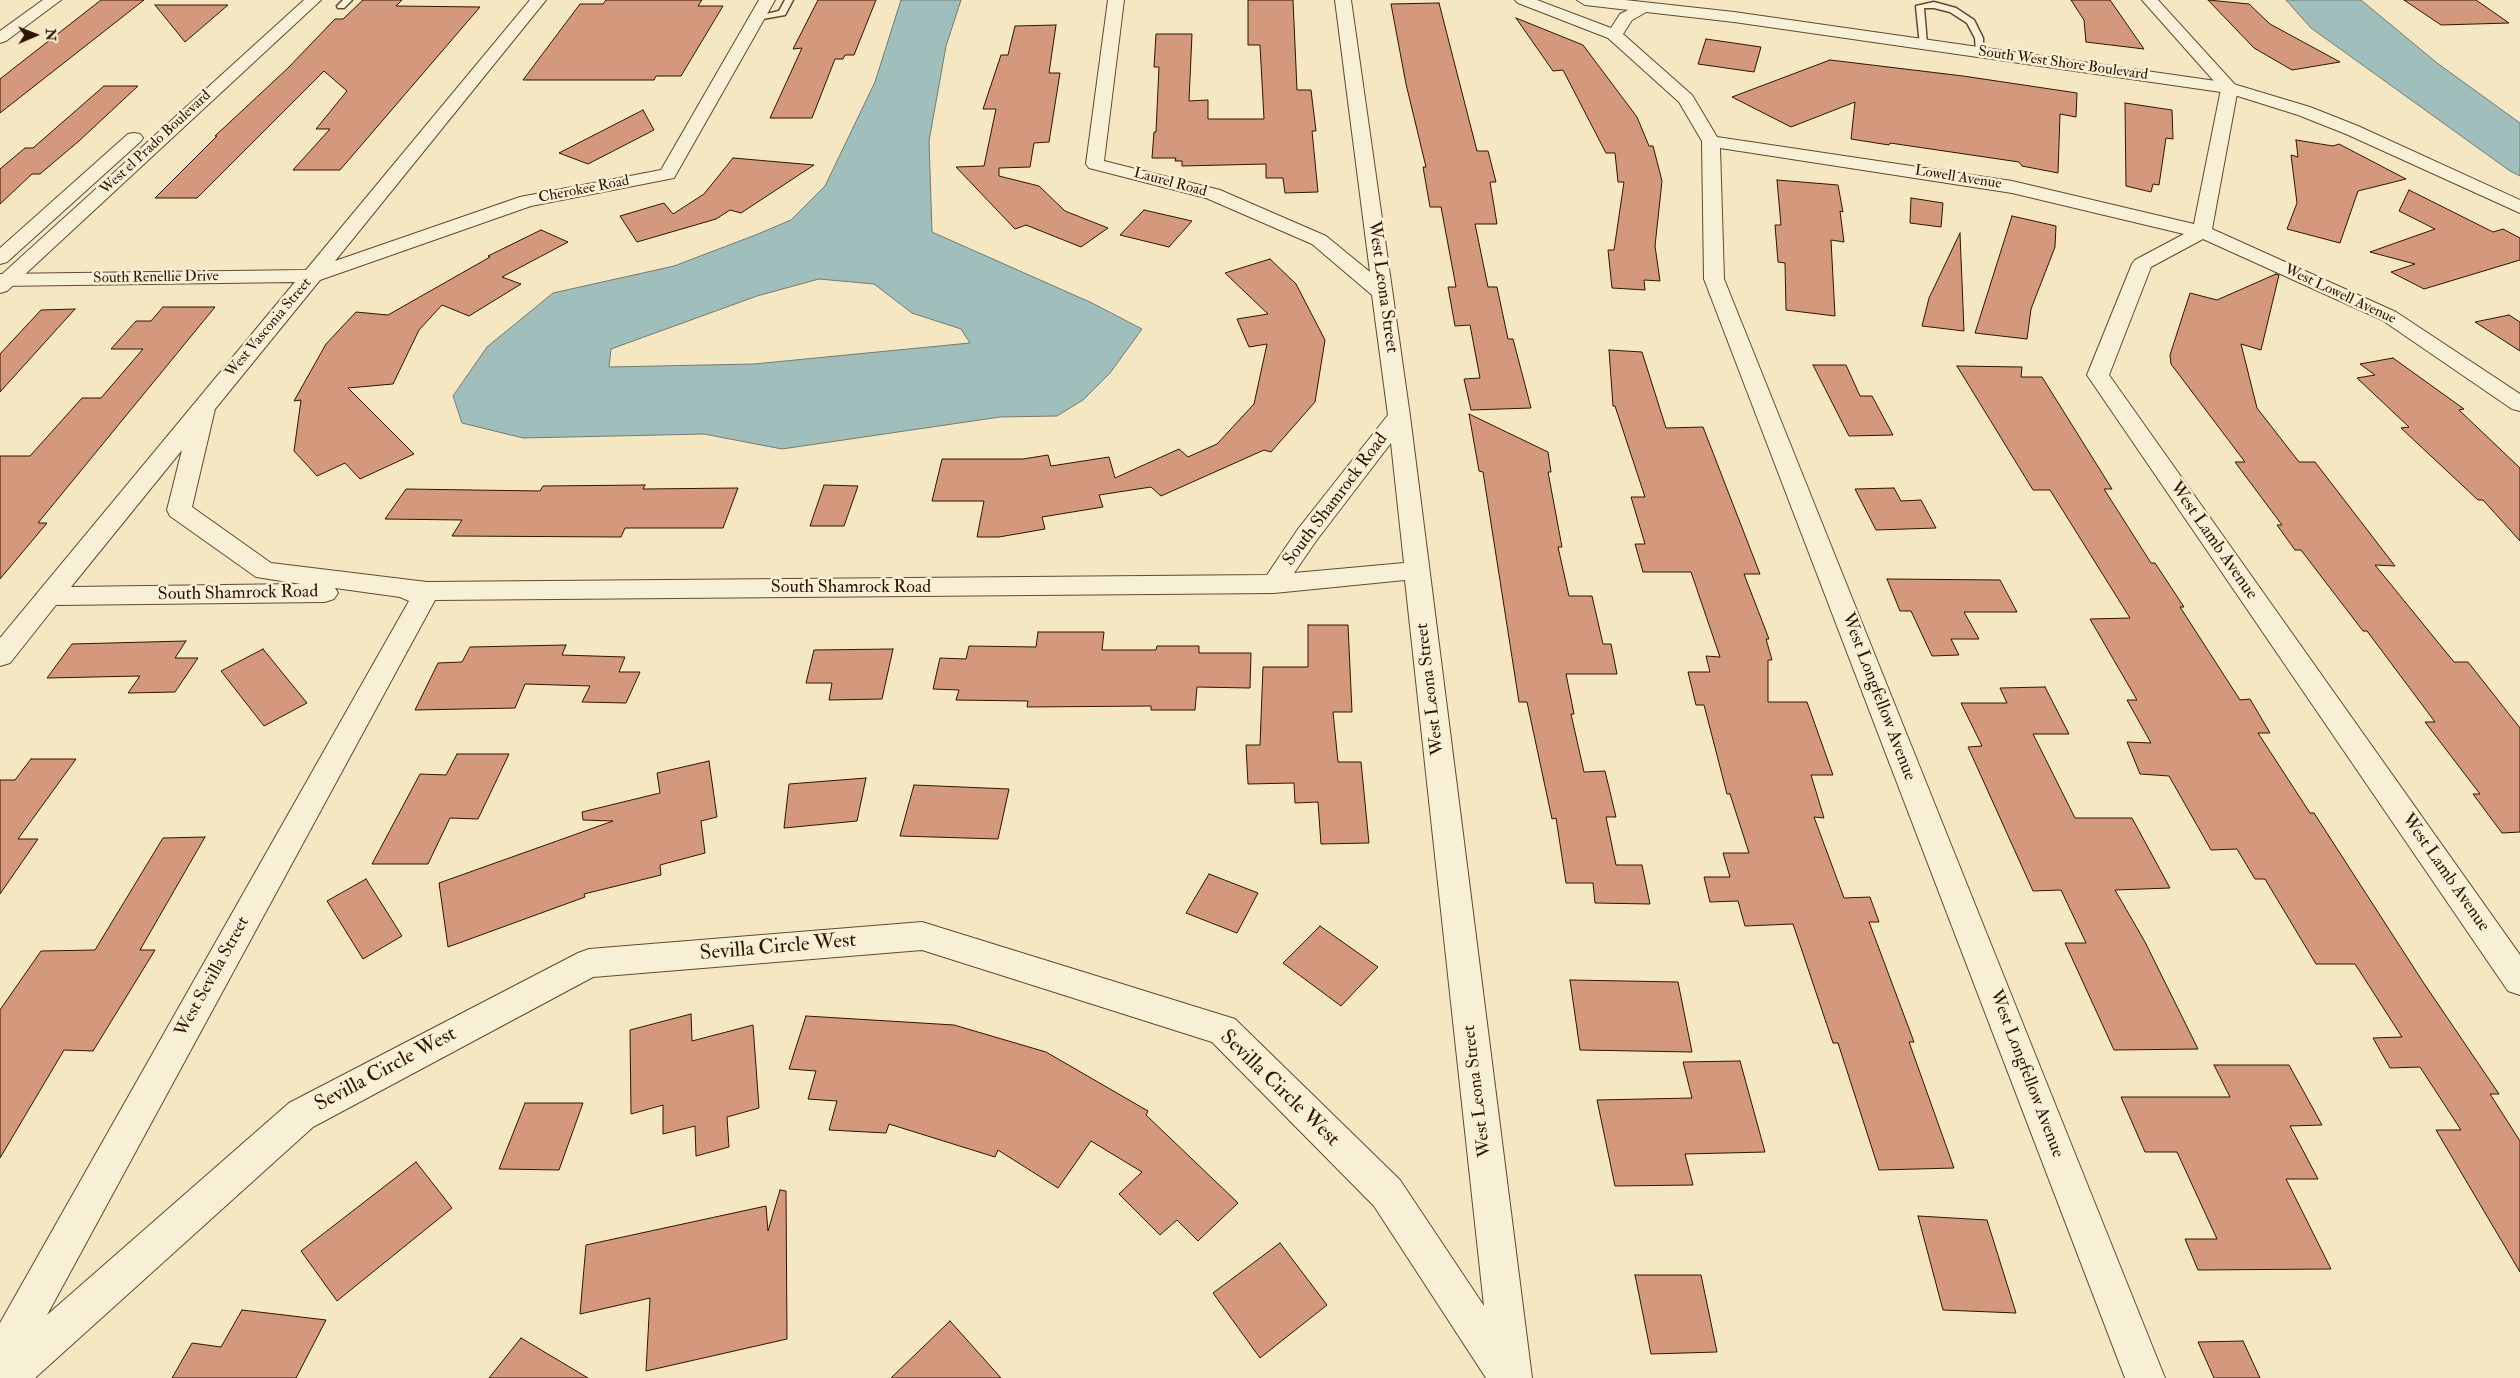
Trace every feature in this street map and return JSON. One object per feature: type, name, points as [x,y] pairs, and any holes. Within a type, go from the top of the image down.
[{"type":"street","points":[[0,38],[53,0]]},
{"type":"street","name":"West el Prado Boulevard","points":[[3,282],[313,0]]},
{"type":"street","name":"West Vasconia Street","points":[[0,656],[538,0]]},
{"type":"street","name":"Laurel Road","points":[[1116,0],[1095,164],[1213,194],[1319,240],[1383,292]]},
{"type":"street","name":"West Leona Street","points":[[1343,0],[1399,416],[1510,1378]]},
{"type":"street","name":"West Longfellow Avenue","points":[[1523,0],[1614,35],[1686,99],[1710,141],[1714,278],[2145,1378]]},
{"type":"street","name":"South West Shore Boulevard","points":[[1585,0],[1923,44],[2230,88],[2304,110],[2520,207]]},
{"type":"street","points":[[2150,0],[2230,88],[2202,232]]},
{"type":"street","name":"Cherokee Road","points":[[311,276],[527,201],[668,174],[763,7]]},
{"type":"street","points":[[1614,35],[1626,17],[1645,7]]},
{"type":"street","name":"West el Prado Boulevard","points":[[0,258],[150,124],[177,124]]},
{"type":"street","name":"Lowell Avenue","points":[[1710,141],[2012,187],[2202,232]]},
{"type":"street","name":"West Lowell Avenue","points":[[2202,232],[2389,316],[2520,404]]},
{"type":"street","name":"West Lamb Avenue","points":[[2202,232],[2142,264],[2098,376],[2520,981]]},
{"type":"street","name":"South Renellie Drive","points":[[3,282],[311,276]]},
{"type":"street","name":"South Shamrock Road","points":[[205,404],[179,510],[265,571],[426,591]]},
{"type":"street","name":"South Shamrock Road","points":[[1274,584],[1307,535],[1399,416]]},
{"type":"street","name":"South Shamrock Road","points":[[49,596],[1274,584],[1417,570]]},
{"type":"street","name":"West Sevilla Street","points":[[0,1362],[426,591]]},
{"type":"street","name":"Sevilla Circle West","points":[[5,1378],[301,1115],[589,963],[922,936],[1223,1030],[1387,1193],[1510,1378]]},
{"type":"lane","points":[[763,7],[778,15],[788,2]]},
{"type":"lane","points":[[763,7],[788,2]]},
{"type":"lane","points":[[1923,44],[1920,6],[1934,4],[1953,10],[1971,22],[1979,38],[1980,52]]},
{"type":"water","points":[[901,0],[961,0],[946,46],[929,141],[932,232],[1092,303],[1142,329],[1110,373],[1083,400],[1057,416],[1000,417],[782,449],[704,434],[523,438],[462,423],[453,396],[487,347],[553,293],[674,266],[791,220],[825,186],[875,82]],"holes":[[[819,279],[874,284],[912,313],[961,329],[970,343],[754,364],[609,367],[611,349],[757,296]]]},
{"type":"water","points":[[2286,0],[2361,0],[2437,63],[2520,123],[2520,176],[2510,171],[2311,28]]},
{"type":"building","points":[[101,0],[144,0],[0,113],[0,79]]},
{"type":"building","points":[[363,0],[402,0],[396,6],[480,7],[340,170],[293,170],[330,129],[316,129],[347,91],[324,71],[197,198],[155,198],[217,136],[215,136],[288,68],[335,19],[343,19]]},
{"type":"building","points":[[606,0],[702,0],[698,6],[723,6],[681,76],[656,76],[654,80],[523,80],[580,4],[603,4]]},
{"type":"building","points":[[818,0],[876,0],[854,55],[845,55],[843,59],[835,59],[812,118],[770,118],[802,48],[793,49]]},
{"type":"building","points":[[1248,0],[1293,0],[1297,90],[1311,90],[1316,131],[1312,131],[1318,192],[1285,193],[1283,178],[1266,178],[1266,164],[1182,166],[1182,161],[1175,161],[1176,158],[1152,158],[1154,132],[1156,132],[1159,67],[1154,67],[1156,34],[1192,34],[1189,101],[1208,100],[1208,119],[1264,119],[1260,45],[1248,45]]},
{"type":"building","points":[[2071,0],[2110,0],[2144,49],[2086,42],[2084,20]]},
{"type":"building","points":[[2208,0],[2249,4],[2270,24],[2340,62],[2292,70],[2254,48]]},
{"type":"building","points":[[2404,0],[2476,0],[2509,23],[2441,25]]},
{"type":"building","points":[[1439,3],[1477,151],[1488,151],[1496,182],[1490,182],[1497,224],[1475,224],[1488,287],[1497,287],[1508,339],[1513,339],[1531,408],[1471,410],[1464,379],[1480,378],[1470,325],[1455,326],[1448,287],[1456,287],[1441,207],[1430,207],[1423,167],[1426,167],[1406,84],[1391,4]]},
{"type":"building","points":[[155,5],[228,5],[185,42]]},
{"type":"building","points":[[1516,18],[1583,45],[1637,117],[1649,146],[1653,146],[1662,181],[1655,246],[1660,281],[1644,280],[1645,290],[1612,288],[1608,250],[1614,250],[1624,182],[1618,182],[1615,153],[1606,153],[1563,70],[1553,71]]},
{"type":"building","points":[[1056,25],[1049,73],[1060,73],[1049,142],[1034,143],[1030,167],[999,168],[999,176],[1039,186],[1065,211],[1108,228],[1081,247],[1026,225],[1015,229],[956,167],[984,166],[996,109],[983,109],[1001,55],[1008,55],[1015,26]]},
{"type":"building","points":[[1706,39],[1761,47],[1754,72],[1698,64]]},
{"type":"building","points":[[1830,60],[1963,76],[2077,93],[2076,117],[2060,114],[2058,173],[2022,166],[2019,162],[1851,139],[1855,102],[1791,127],[1732,97]]},
{"type":"building","points":[[104,86],[138,86],[79,141],[40,174],[32,174],[0,204],[0,169],[25,148],[33,148]]},
{"type":"building","points":[[2125,103],[2172,110],[2173,139],[2166,138],[2159,185],[2153,184],[2151,192],[2126,186]]},
{"type":"building","points":[[643,110],[654,130],[588,164],[559,153]]},
{"type":"building","points":[[2296,140],[2333,146],[2339,144],[2406,179],[2358,191],[2340,243],[2287,229],[2297,203],[2291,155],[2298,157]]},
{"type":"building","points":[[733,158],[814,165],[741,213],[730,210],[716,219],[637,242],[620,216],[664,203],[673,214],[704,194]]},
{"type":"building","points":[[1777,180],[1838,185],[1843,212],[1840,211],[1844,242],[1831,240],[1835,316],[1786,310],[1785,263],[1778,262],[1775,225],[1781,225]]},
{"type":"building","points":[[2409,190],[2493,232],[2503,229],[2520,238],[2520,260],[2424,289],[2391,272],[2415,264],[2370,252],[2435,229],[2399,211]]},
{"type":"building","points":[[1911,198],[1943,203],[1941,227],[1910,223]]},
{"type":"building","points":[[1144,210],[1192,221],[1169,247],[1120,235]]},
{"type":"building","points":[[2012,216],[2056,226],[2055,247],[2031,309],[2027,339],[1975,333]]},
{"type":"building","points":[[541,230],[568,242],[502,277],[521,284],[469,316],[442,305],[419,330],[393,384],[348,388],[414,454],[360,479],[345,463],[317,476],[294,451],[301,400],[294,401],[326,344],[356,312],[388,315],[490,257],[488,256]]},
{"type":"building","points":[[1960,233],[1964,331],[1922,326],[1929,298]]},
{"type":"building","points":[[1270,259],[1296,284],[1325,340],[1315,402],[1271,452],[1264,450],[1161,496],[1151,487],[1099,495],[1103,507],[1042,517],[1045,529],[999,537],[977,537],[984,501],[932,501],[942,459],[1023,459],[1048,455],[1051,466],[1109,457],[1115,478],[1179,449],[1188,457],[1217,444],[1254,404],[1267,344],[1249,347],[1237,319],[1268,314],[1225,273]]},
{"type":"building","points":[[2276,274],[2279,275],[2261,350],[2241,344],[2257,408],[2299,462],[2315,462],[2395,566],[2375,565],[2454,662],[2468,662],[2520,728],[2520,832],[2502,833],[2473,794],[2480,794],[2425,722],[2435,722],[2367,631],[2363,631],[2301,550],[2295,550],[2277,525],[2282,525],[2235,462],[2245,462],[2171,364],[2170,355],[2190,293],[2217,300]]},
{"type":"building","points":[[163,307],[215,307],[38,523],[47,523],[0,579],[0,456],[30,456],[82,398],[101,398],[143,349],[111,349],[136,321],[151,321]]},
{"type":"building","points":[[75,309],[0,392],[0,354],[41,310]]},
{"type":"building","points":[[2509,315],[2520,322],[2520,351],[2475,322]]},
{"type":"building","points":[[1609,350],[1642,352],[1666,428],[1703,427],[1760,574],[1744,574],[1769,639],[1766,639],[1772,660],[1768,660],[1768,702],[1807,702],[1833,775],[1811,775],[1824,818],[1814,817],[1844,898],[1870,897],[1879,922],[1869,922],[1914,1042],[1909,1042],[1954,1168],[1879,1170],[1838,1043],[1833,1043],[1793,924],[1745,926],[1738,901],[1710,902],[1704,877],[1730,877],[1723,853],[1749,853],[1730,794],[1727,794],[1704,705],[1696,705],[1688,672],[1710,672],[1706,656],[1720,657],[1691,572],[1643,572],[1635,544],[1645,544],[1631,497],[1645,497],[1615,406],[1613,406]]},
{"type":"building","points":[[2393,358],[2464,409],[2459,410],[2520,468],[2520,541],[2483,500],[2478,500],[2401,428],[2409,427],[2357,378],[2375,375],[2360,364]]},
{"type":"building","points":[[1813,365],[1846,365],[1860,396],[1872,396],[1893,435],[1849,436]]},
{"type":"building","points":[[1957,366],[2022,367],[2021,377],[2042,377],[2112,489],[2104,489],[2151,563],[2155,563],[2184,607],[2180,607],[2240,700],[2250,699],[2270,733],[2258,733],[2310,813],[2314,813],[2423,982],[2499,1094],[2490,1094],[2520,1141],[2520,1272],[2436,1130],[2461,1130],[2420,1067],[2390,1068],[2373,1038],[2402,1037],[2355,964],[2316,964],[2265,879],[2255,879],[2237,849],[2211,850],[2169,776],[2140,774],[2127,742],[2151,743],[2127,700],[2137,700],[2090,619],[2130,618],[2050,490],[2033,490]]},
{"type":"building","points":[[1469,414],[1548,452],[1551,472],[1548,472],[1562,547],[1558,547],[1569,596],[1592,596],[1603,644],[1611,644],[1617,674],[1566,674],[1574,714],[1571,714],[1584,772],[1605,771],[1616,817],[1606,817],[1616,865],[1642,865],[1650,904],[1595,903],[1593,883],[1566,883],[1556,818],[1552,819],[1527,702],[1519,702],[1483,472],[1479,471]]},
{"type":"building","points":[[645,485],[643,489],[738,488],[723,528],[625,528],[621,537],[452,536],[462,520],[385,519],[406,489],[540,491],[543,486]]},
{"type":"building","points":[[824,485],[858,486],[844,526],[810,526]]},
{"type":"building","points":[[1894,488],[1901,501],[1921,500],[1936,528],[1876,530],[1855,489]]},
{"type":"building","points":[[1887,579],[2000,580],[2017,612],[1964,612],[1979,639],[1951,639],[1959,655],[1932,656],[1911,611],[1900,611]]},
{"type":"building","points":[[1308,625],[1348,625],[1352,712],[1333,712],[1338,762],[1361,762],[1369,843],[1321,844],[1318,802],[1295,803],[1294,783],[1248,784],[1246,745],[1260,745],[1263,667],[1308,667]]},
{"type":"building","points":[[1038,632],[1104,632],[1102,650],[1156,650],[1157,646],[1199,646],[1199,653],[1251,653],[1250,688],[1197,687],[1195,710],[1151,710],[1151,706],[1027,707],[1028,701],[956,700],[959,690],[933,689],[940,658],[966,659],[969,646],[1036,647]]},
{"type":"building","points":[[186,641],[175,658],[198,658],[175,692],[128,693],[140,676],[47,678],[72,644]]},
{"type":"building","points":[[566,645],[562,655],[625,657],[619,672],[640,672],[626,703],[582,702],[590,686],[525,684],[515,708],[415,710],[438,663],[462,662],[470,647]]},
{"type":"building","points":[[263,649],[307,703],[264,726],[221,671]]},
{"type":"building","points":[[893,649],[882,699],[829,700],[832,683],[806,683],[814,650]]},
{"type":"building","points":[[2045,687],[2069,734],[2033,734],[2075,818],[2132,818],[2170,888],[2115,890],[2145,942],[2198,1049],[2114,1050],[2065,943],[2086,943],[2061,890],[2033,891],[1968,747],[1982,746],[1961,703],[2007,703],[2000,688]]},
{"type":"building","points":[[457,754],[509,754],[478,819],[450,818],[428,864],[372,864],[420,774],[446,775]]},
{"type":"building","points":[[31,759],[76,759],[18,839],[38,839],[0,894],[0,780],[15,780]]},
{"type":"building","points":[[709,761],[717,817],[701,821],[705,853],[660,865],[661,875],[584,894],[585,897],[448,947],[439,883],[613,821],[583,820],[582,812],[660,793],[657,773]]},
{"type":"building","points":[[866,778],[857,821],[784,828],[789,784]]},
{"type":"building","points":[[914,785],[1009,789],[998,839],[900,836]]},
{"type":"building","points":[[205,837],[140,950],[155,950],[93,1051],[64,1050],[0,1158],[0,1010],[41,951],[95,950],[163,838]]},
{"type":"building","points":[[1209,874],[1258,893],[1237,933],[1186,913]]},
{"type":"building","points":[[366,879],[402,936],[363,959],[327,901]]},
{"type":"building","points":[[1320,926],[1378,967],[1341,1006],[1283,963]]},
{"type":"building","points":[[1570,980],[1678,982],[1692,1052],[1580,1050]]},
{"type":"building","points":[[691,1014],[692,1041],[753,1025],[759,1108],[727,1117],[729,1147],[696,1156],[695,1126],[663,1134],[663,1105],[631,1114],[630,1030]]},
{"type":"building","points":[[806,1016],[954,1025],[1046,1052],[1148,1111],[1146,1115],[1238,1203],[1198,1241],[1177,1220],[1160,1235],[1119,1194],[1142,1172],[1091,1141],[1058,1188],[998,1150],[995,1157],[889,1124],[886,1133],[829,1130],[837,1101],[808,1099],[816,1071],[789,1069]]},
{"type":"building","points":[[1740,1061],[1765,1152],[1685,1154],[1693,1185],[1615,1186],[1597,1100],[1692,1098],[1683,1062]]},
{"type":"building","points":[[2214,1065],[2289,1065],[2322,1125],[2290,1126],[2318,1179],[2286,1179],[2331,1269],[2198,1270],[2185,1239],[2217,1239],[2177,1152],[2145,1152],[2121,1097],[2230,1097]]},
{"type":"building","points":[[525,1103],[583,1103],[559,1170],[499,1169]]},
{"type":"building","points":[[416,1162],[452,1208],[337,1301],[301,1251]]},
{"type":"building","points":[[780,1190],[786,1191],[787,1339],[646,1371],[650,1298],[580,1314],[586,1245],[766,1206],[768,1231]]},
{"type":"building","points":[[1918,1216],[1987,1220],[2016,1313],[1943,1310]]},
{"type":"building","points":[[1280,1243],[1327,1305],[1260,1358],[1213,1293]]},
{"type":"building","points":[[1635,1275],[1701,1275],[1717,1352],[1651,1354]]},
{"type":"building","points":[[242,1310],[326,1320],[296,1378],[172,1378],[192,1343],[221,1347]]},
{"type":"building","points":[[950,1321],[1001,1378],[891,1378]]},
{"type":"building","points":[[521,1338],[588,1378],[489,1378]]},
{"type":"building","points":[[2243,1341],[2260,1378],[2214,1378],[2198,1342]]}]
